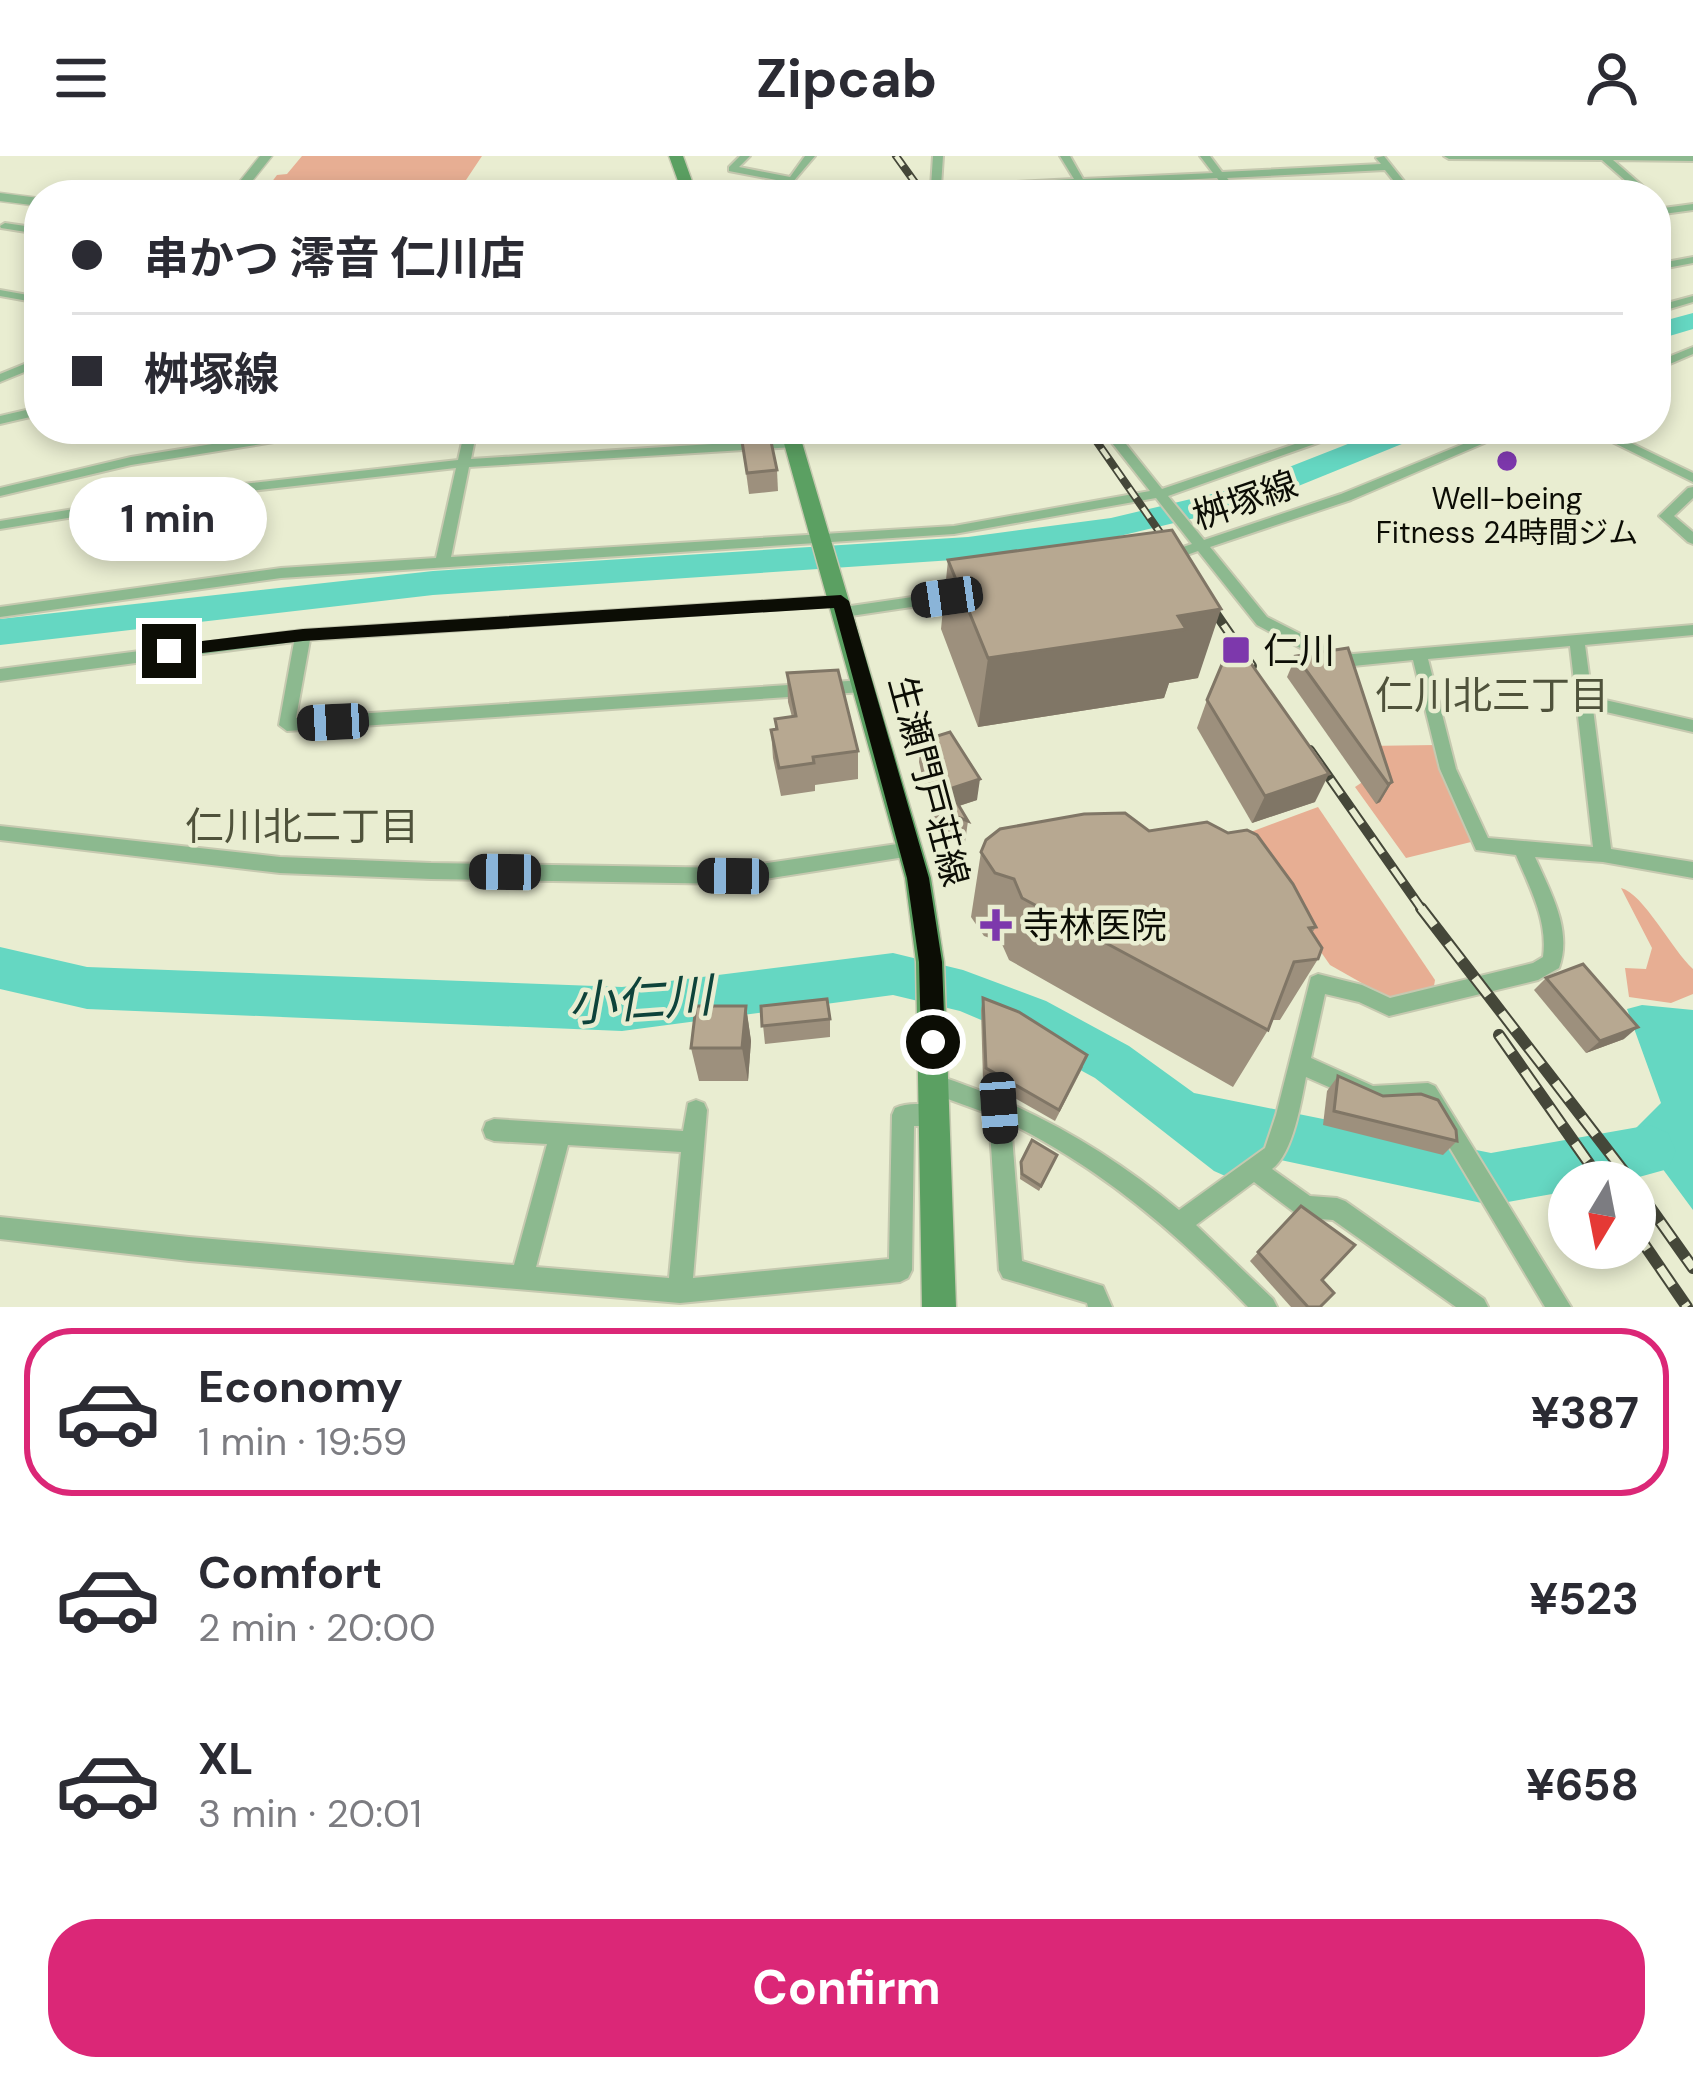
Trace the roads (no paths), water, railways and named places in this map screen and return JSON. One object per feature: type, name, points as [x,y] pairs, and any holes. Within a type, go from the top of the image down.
[{"type":"main road","name":"生瀬門戸荘線","points":[[794,444],[910,849],[930,962],[939,1307]]},
{"type":"street","points":[[248,156],[265,158]]},
{"type":"street","points":[[745,156],[732,169],[793,180],[810,156]]},
{"type":"street","points":[[1205,156],[1224,180]]},
{"type":"street","points":[[1379,156],[1398,180]]},
{"type":"street","points":[[1450,156],[1693,158]]},
{"type":"street","points":[[1606,158],[1631,180]]},
{"type":"street","points":[[1102,180],[1388,167]]},
{"type":"street","points":[[5,226],[24,229]]},
{"type":"street","points":[[0,492],[131,461],[236,444]]},
{"type":"street","points":[[443,561],[468,444]]},
{"type":"street","points":[[0,524],[156,495],[464,461],[687,444]]},
{"type":"street","points":[[1118,444],[1262,621],[1285,628],[1322,656],[1353,660],[1693,630]]},
{"type":"street","points":[[0,612],[281,573],[823,543],[954,530],[1157,495],[1312,444]]},
{"type":"street","name":"桝塚線","points":[[1150,560],[1346,497],[1475,444]]},
{"type":"street","points":[[1623,444],[1693,478]]},
{"type":"street","points":[[1693,490],[1666,516],[1693,539]]},
{"type":"street","points":[[0,675],[303,635],[983,592]]},
{"type":"street","points":[[303,635],[286,724],[863,686]]},
{"type":"street","points":[[1577,641],[1603,855]]},
{"type":"street","points":[[1419,654],[1448,769],[1482,845],[1603,855],[1693,869]]},
{"type":"street","points":[[1584,701],[1693,726]]},
{"type":"street","points":[[0,833],[280,865],[431,871],[733,876],[910,849]]},
{"type":"street","points":[[1181,1222],[1263,1162],[1287,1115],[1318,983],[1362,994],[1389,1007],[1538,970],[1552,962],[1556,950],[1549,916],[1523,850]]},
{"type":"street","points":[[1299,1064],[1372,1096],[1428,1093],[1558,1307]]},
{"type":"street","points":[[0,1228],[680,1291],[900,1270],[903,1115],[934,1100],[974,1094],[1064,1144],[1181,1222],[1265,1307]]},
{"type":"street","points":[[999,1108],[1011,1270],[1098,1300]]},
{"type":"street","points":[[680,1291],[696,1110]]},
{"type":"street","points":[[494,1130],[694,1142]]},
{"type":"street","points":[[523,1277],[560,1134]]},
{"type":"street","points":[[1263,1162],[1306,1207],[1337,1209],[1476,1307]]},
{"type":"water","points":[[1642,1005],[1693,1010],[1693,1210],[1634,1130],[1661,1103],[1627,1009]]},
{"type":"waterway","name":"仁川","points":[[1671,328],[1693,321]]},
{"type":"waterway","name":"仁川","points":[[0,632],[433,583],[968,548],[1111,528],[1243,497],[1376,444]]},
{"type":"waterway","name":"小仁川","points":[[0,968],[87,988],[622,1009],[893,974],[963,991],[1029,1017],[1112,1062],[1232,1153]]},
{"type":"waterway","points":[[1196,1117],[1491,1179],[1650,1151]]},
{"type":"railway","points":[[896,156],[913,180]]},
{"type":"railway","points":[[1098,444],[1177,557]]},
{"type":"railway","points":[[1203,595],[1252,666]]},
{"type":"railway","points":[[1310,750],[1423,911]]},
{"type":"railway","points":[[1421,908],[1616,1161]]},
{"type":"railway","points":[[1499,1035],[1587,1161]]},
{"type":"railway","points":[[1656,1216],[1693,1268]]},
{"type":"railway","points":[[1656,1262],[1687,1307]]},
{"type":"place","name":"Well-being Fitness 24時間ジム","points":[[1507,461]]},
{"type":"place","name":"仁川","points":[[1236,650]]},
{"type":"place","name":"寺林医院","points":[[996,925]]},
{"type":"district","name":"仁川北三丁目","points":[[1492,695]]},
{"type":"district","name":"仁川北二丁目","points":[[302,826]]}]
